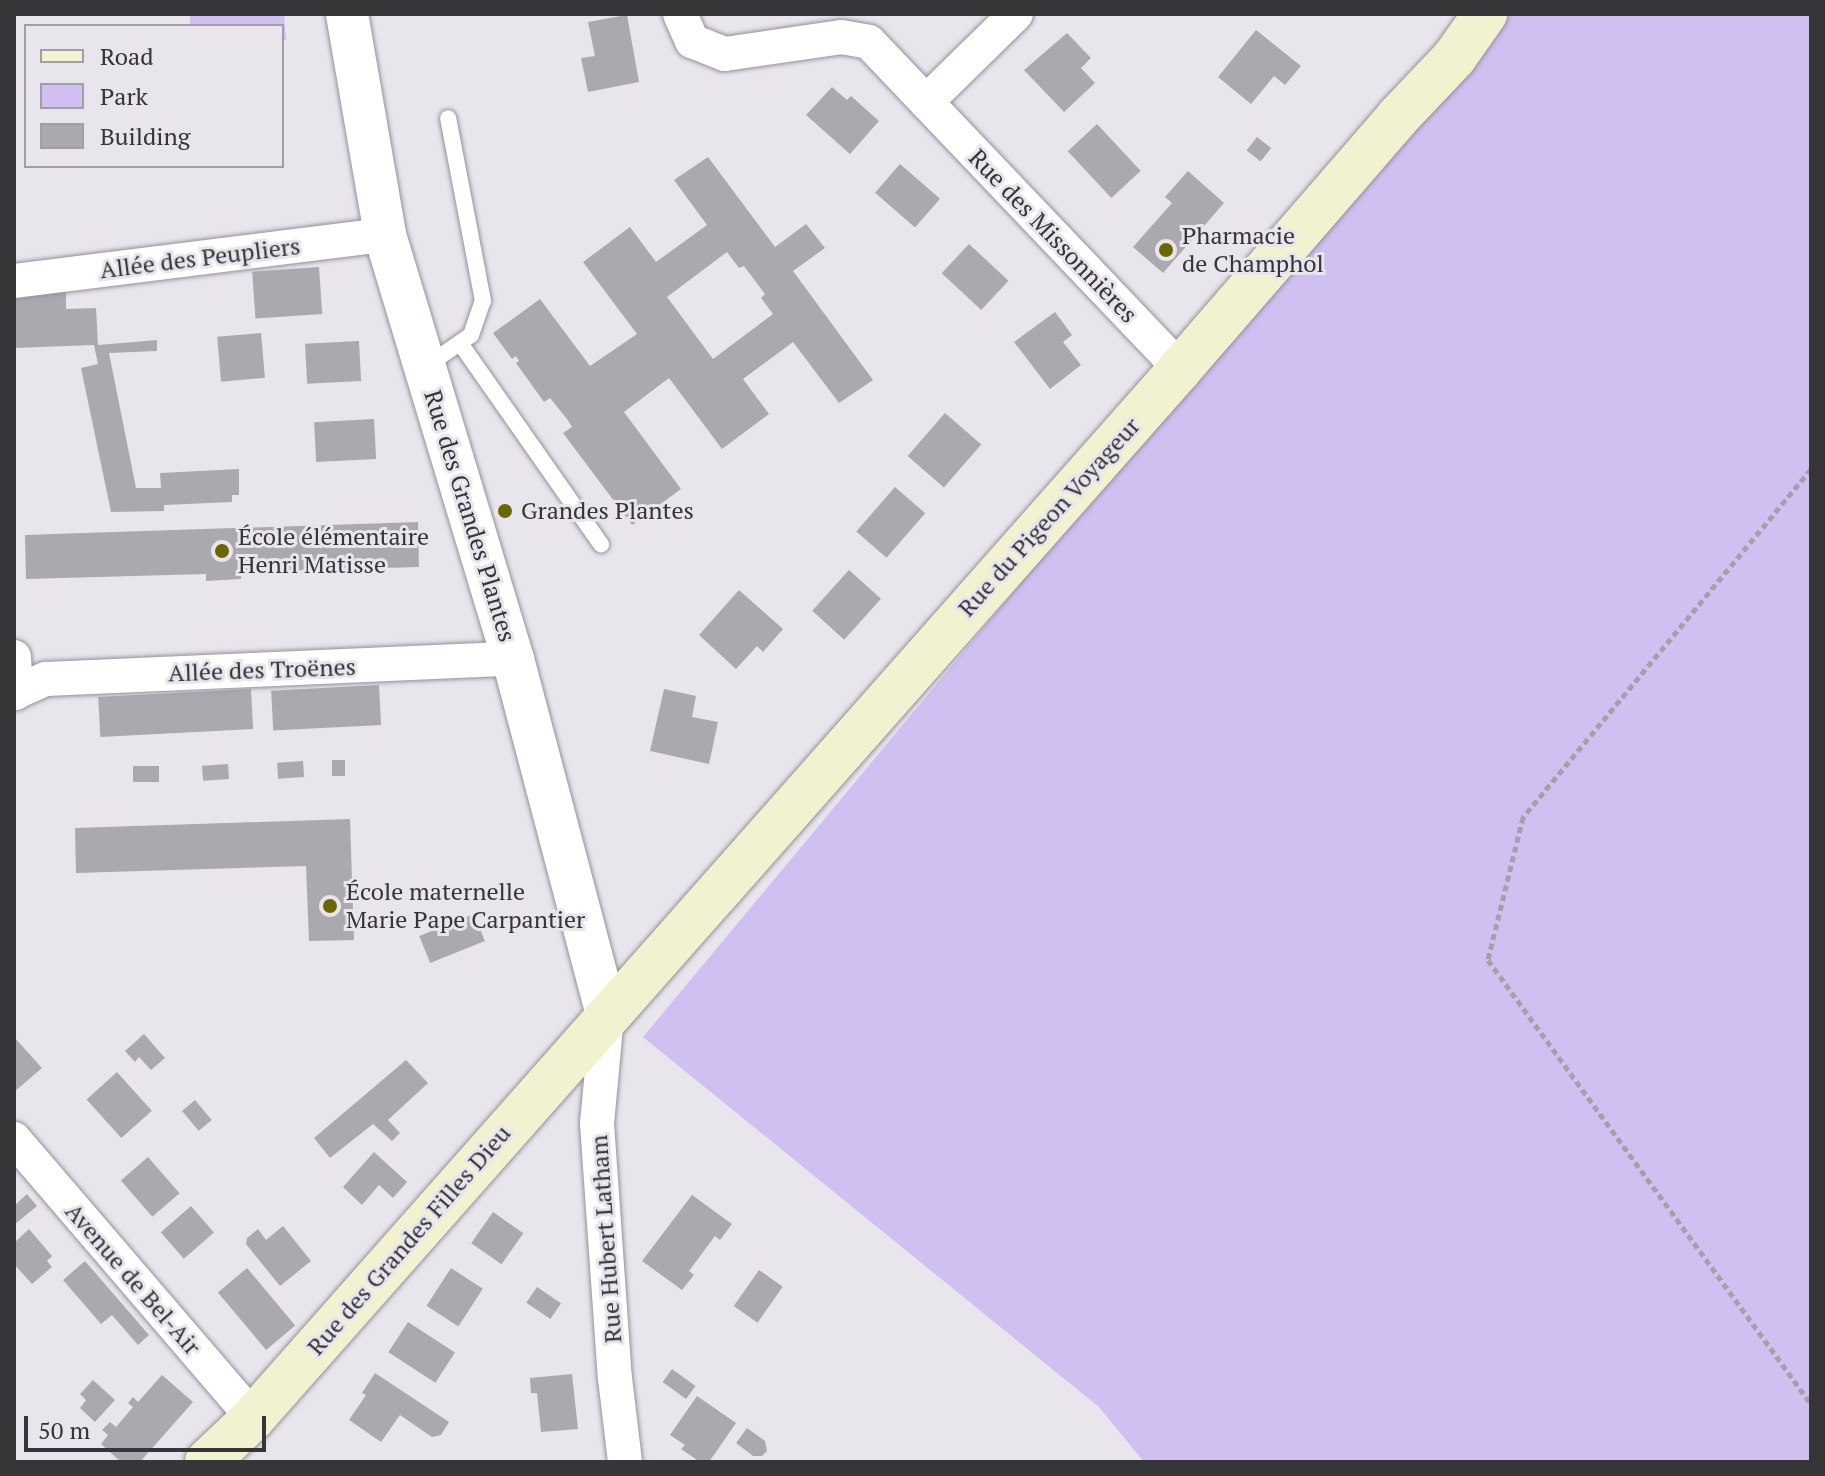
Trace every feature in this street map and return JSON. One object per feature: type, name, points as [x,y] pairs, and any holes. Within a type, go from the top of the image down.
[{"type":"main road","name":"Rue du Pigeon Voyageur","points":[[607,1016],[1180,369],[1398,117],[1454,58],[1485,14]]},
{"type":"main road","name":"Rue des Grandes Filles Dieu","points":[[207,1462],[253,1418],[607,1016]]},
{"type":"street","name":"Rue des Grandes Plantes","points":[[347,14],[385,235],[513,659],[607,1016]]},
{"type":"street","name":"Rue des Missonnières","points":[[680,14],[692,41],[725,54],[841,37],[869,42],[1180,369]]},
{"type":"street","points":[[926,102],[1016,14]]},
{"type":"street","name":"Allée des Peupliers","points":[[14,281],[385,235]]},
{"type":"street","points":[[14,657],[15,693]]},
{"type":"street","name":"Allée des Troënes","points":[[15,693],[46,679],[513,659]]},
{"type":"street","name":"Rue Hubert Latham","points":[[607,1016],[597,1123],[615,1378],[625,1462]]},
{"type":"street","name":"Avenue de Bel-Air","points":[[14,1139],[253,1418]]},
{"type":"lane","points":[[425,367],[471,335],[483,301],[448,118]]},
{"type":"lane","points":[[460,343],[601,544]]},
{"type":"path","points":[[1811,469],[1523,817],[1488,960],[1811,1404]]},
{"type":"green space","points":[[190,14],[284,14],[286,40],[284,24],[190,24]]},
{"type":"green space","points":[[1494,14],[1811,14],[1811,1462],[1144,1462],[1099,1407],[643,1037]]},
{"type":"building","points":[[627,15],[639,82],[588,92],[581,58],[595,56],[588,22]]},
{"type":"building","points":[[1256,30],[1301,66],[1285,85],[1274,76],[1251,104],[1218,77]]},
{"type":"building","points":[[1067,33],[1091,58],[1081,68],[1095,83],[1064,112],[1024,70]]},
{"type":"building","points":[[832,87],[847,100],[851,96],[879,121],[850,154],[806,115]]},
{"type":"building","points":[[1097,124],[1141,171],[1111,198],[1068,151]]},
{"type":"building","points":[[1257,137],[1271,148],[1261,161],[1247,150]]},
{"type":"building","points":[[708,157],[775,247],[806,224],[825,248],[793,271],[873,380],[839,403],[793,342],[743,379],[769,414],[722,449],[669,378],[624,412],[681,489],[632,525],[563,433],[572,427],[567,419],[550,398],[544,402],[516,363],[519,361],[516,356],[512,359],[493,333],[540,299],[590,366],[637,334],[583,262],[630,227],[656,262],[707,225],[674,180]],"holes":[[[727,252],[739,268],[744,266],[765,294],[761,298],[773,314],[713,359],[667,297]]]},
{"type":"building","points":[[900,164],[940,199],[915,227],[875,193]]},
{"type":"building","points":[[1188,171],[1224,203],[1163,273],[1133,247],[1172,203],[1165,197]]},
{"type":"building","points":[[969,244],[1008,281],[981,310],[942,273]]},
{"type":"building","points":[[319,267],[322,314],[255,319],[252,272]]},
{"type":"building","points":[[66,291],[66,309],[96,308],[98,345],[157,340],[157,351],[109,353],[136,488],[161,488],[160,473],[239,469],[239,495],[232,495],[232,502],[164,505],[164,511],[111,512],[81,368],[98,364],[94,345],[14,348],[14,293]]},
{"type":"building","points":[[1055,312],[1072,335],[1063,342],[1081,365],[1050,389],[1014,342]]},
{"type":"building","points":[[261,333],[265,378],[221,382],[217,337]]},
{"type":"building","points":[[359,341],[361,381],[307,384],[305,344]]},
{"type":"building","points":[[945,413],[981,444],[944,488],[908,456]]},
{"type":"building","points":[[374,419],[376,459],[316,462],[314,422]]},
{"type":"building","points":[[895,487],[925,513],[886,558],[856,532]]},
{"type":"building","name":"École élémentaire Henri Matisse","points":[[418,522],[419,567],[241,572],[241,579],[206,581],[206,574],[26,579],[25,535]]},
{"type":"building","points":[[849,570],[881,599],[844,640],[812,611]]},
{"type":"building","points":[[739,590],[783,629],[763,652],[757,646],[736,669],[699,635]]},
{"type":"building","points":[[379,685],[381,725],[273,731],[271,691]]},
{"type":"building","points":[[251,689],[253,729],[100,737],[98,697]]},
{"type":"building","points":[[664,689],[696,696],[692,717],[718,722],[709,764],[650,751]]},
{"type":"building","points":[[332,760],[345,760],[345,776],[332,776]]},
{"type":"building","points":[[303,761],[304,777],[278,779],[277,763]]},
{"type":"building","points":[[228,764],[229,779],[203,781],[202,766]]},
{"type":"building","points":[[133,766],[159,766],[159,782],[133,782]]},
{"type":"building","name":"École maternelle Marie Pape Carpantier","points":[[350,819],[354,940],[309,941],[306,866],[76,873],[75,828]]},
{"type":"building","points":[[474,914],[485,941],[430,963],[419,936]]},
{"type":"building","points":[[144,1034],[165,1058],[151,1070],[139,1057],[135,1062],[125,1051]]},
{"type":"building","points":[[14,1037],[42,1068],[14,1092]]},
{"type":"building","points":[[406,1060],[428,1083],[388,1120],[400,1133],[392,1141],[373,1124],[330,1158],[314,1138]]},
{"type":"building","points":[[117,1072],[152,1111],[121,1138],[87,1099]]},
{"type":"building","points":[[195,1100],[212,1120],[199,1131],[182,1111]]},
{"type":"building","points":[[374,1152],[407,1182],[393,1198],[379,1185],[362,1205],[343,1187]]},
{"type":"building","points":[[148,1157],[179,1193],[152,1217],[121,1181]]},
{"type":"building","points":[[27,1194],[37,1206],[14,1225],[14,1206]]},
{"type":"building","points":[[692,1195],[732,1224],[720,1240],[715,1236],[689,1271],[694,1275],[682,1290],[642,1261]]},
{"type":"building","points":[[191,1206],[214,1232],[184,1259],[161,1232]]},
{"type":"building","points":[[493,1212],[523,1233],[502,1264],[471,1243]]},
{"type":"building","points":[[283,1226],[311,1261],[280,1286],[246,1244],[247,1238],[258,1229],[266,1240]]},
{"type":"building","points":[[29,1229],[52,1256],[47,1261],[52,1267],[32,1284],[14,1264],[14,1243]]},
{"type":"building","points":[[85,1261],[149,1335],[138,1345],[112,1315],[101,1324],[63,1280]]},
{"type":"building","points":[[247,1268],[295,1325],[266,1350],[218,1292]]},
{"type":"building","points":[[451,1268],[483,1289],[458,1326],[426,1306]]},
{"type":"building","points":[[759,1270],[783,1287],[758,1323],[734,1306]]},
{"type":"building","points":[[537,1287],[561,1303],[550,1319],[526,1303]]},
{"type":"building","points":[[408,1322],[455,1352],[435,1383],[388,1352]]},
{"type":"building","points":[[672,1369],[695,1386],[686,1399],[663,1382]]},
{"type":"building","points":[[375,1373],[449,1422],[441,1435],[432,1437],[400,1415],[381,1442],[349,1420],[366,1395],[362,1393]]},
{"type":"building","points":[[572,1374],[578,1429],[541,1432],[537,1393],[531,1393],[530,1378]]},
{"type":"building","points":[[162,1375],[193,1402],[140,1462],[121,1462],[101,1444],[108,1435],[102,1430],[110,1422],[116,1427],[133,1407],[128,1403],[133,1397],[138,1402]]},
{"type":"building","points":[[93,1380],[115,1400],[95,1422],[80,1408],[86,1400],[80,1394]]},
{"type":"building","points":[[697,1396],[736,1423],[709,1462],[700,1462],[681,1449],[685,1445],[670,1435]]},
{"type":"building","points":[[747,1428],[765,1441],[767,1451],[762,1456],[753,1456],[736,1443]]},
{"type":"place","name":"Pharmacie de Champhol","points":[[1166,250]]},
{"type":"place","name":"Grandes Plantes","points":[[505,511]]},
{"type":"place","name":"École élémentaire Henri Matisse","points":[[222,551]]},
{"type":"place","name":"École maternelle Marie Pape Carpantier","points":[[330,906]]}]
